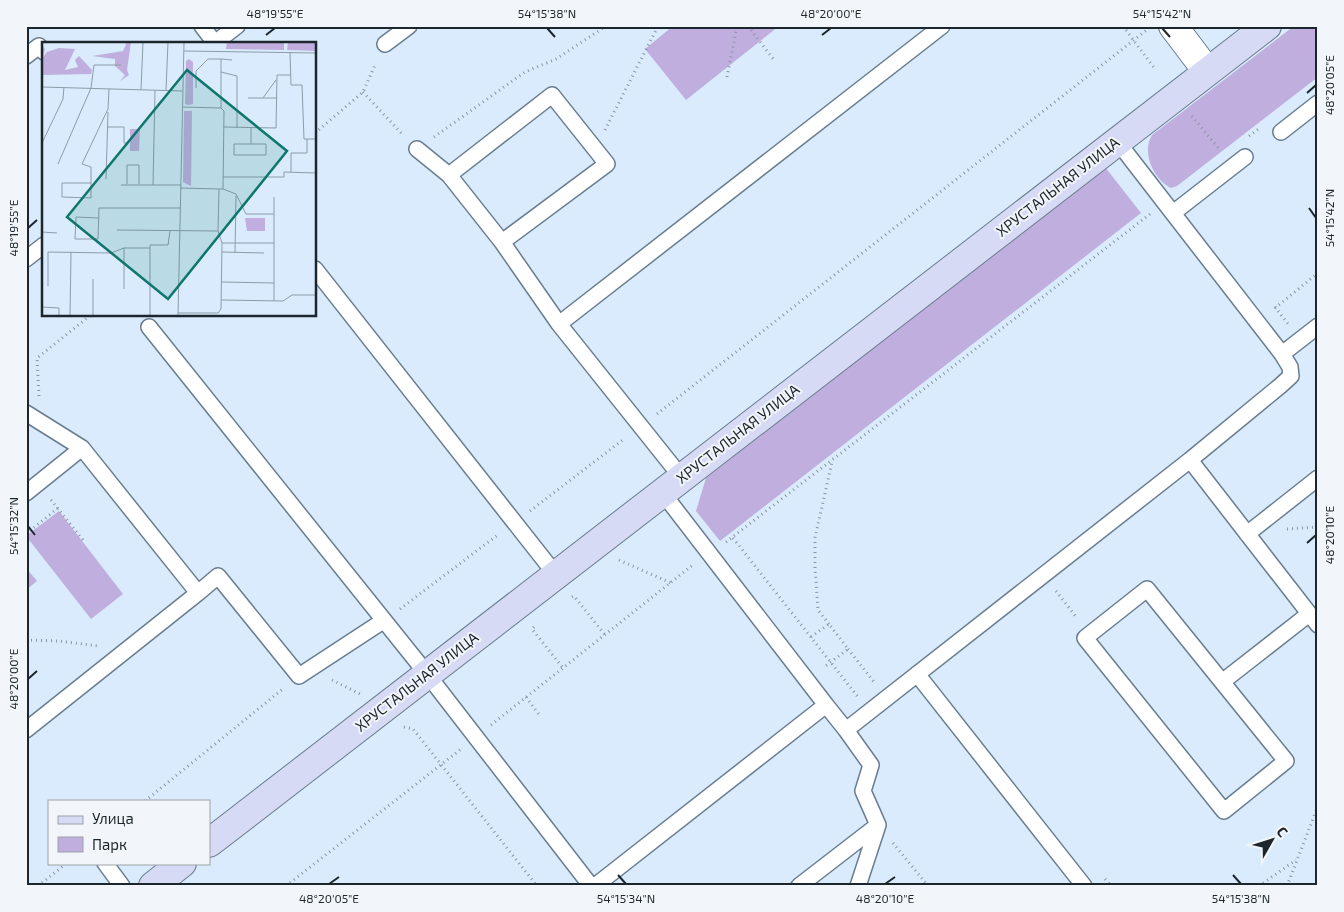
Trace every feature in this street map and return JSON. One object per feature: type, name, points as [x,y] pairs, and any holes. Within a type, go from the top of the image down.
[{"type":"main road","name":"ХРУСТАЛЬНАЯ УЛИЦА","points":[[210,842],[1267,26]]},
{"type":"main road","points":[[153,886],[181,864]]},
{"type":"street","points":[[1172,26],[1207,72]]},
{"type":"lane","points":[[202,26],[214,42]]},
{"type":"lane","points":[[217,42],[237,26]]},
{"type":"lane","points":[[385,44],[409,26]]},
{"type":"lane","points":[[559,324],[942,26]]},
{"type":"lane","points":[[26,56],[39,46],[42,50]]},
{"type":"lane","points":[[449,175],[552,95],[607,164],[502,242]]},
{"type":"lane","points":[[1281,132],[1318,103]]},
{"type":"lane","points":[[846,730],[1190,460],[1291,376],[1290,367],[1282,354],[1117,141]]},
{"type":"lane","points":[[417,149],[449,175],[502,242],[559,324],[641,427],[709,553],[846,730],[870,765],[864,791],[878,825],[858,886]]},
{"type":"lane","points":[[1169,208],[1245,157]]},
{"type":"lane","points":[[26,259],[42,247]]},
{"type":"lane","points":[[316,270],[556,575]]},
{"type":"lane","points":[[1282,354],[1318,326]]},
{"type":"lane","points":[[149,327],[427,674],[591,886]]},
{"type":"lane","points":[[26,413],[82,448],[198,593]]},
{"type":"lane","points":[[32,489],[82,448]]},
{"type":"lane","points":[[1190,460],[1313,619],[1222,682]]},
{"type":"lane","points":[[1247,534],[1318,478]]},
{"type":"lane","points":[[26,730],[218,576],[304,672],[384,621]]},
{"type":"lane","points":[[1147,589],[1222,682],[1286,761],[1224,811],[1086,638],[1147,589]]},
{"type":"lane","points":[[917,674],[1084,886]]},
{"type":"lane","points":[[595,886],[826,705]]},
{"type":"lane","points":[[799,886],[878,825]]},
{"type":"lane","points":[[106,864],[122,886]]},
{"type":"path","points":[[363,92],[417,149],[525,72],[556,59],[606,26]]},
{"type":"path","points":[[595,149],[658,26]]},
{"type":"path","points":[[727,77],[737,26]]},
{"type":"path","points":[[748,26],[774,60]]},
{"type":"path","points":[[1123,26],[1155,69]]},
{"type":"path","points":[[384,621],[641,427],[1150,27]]},
{"type":"path","points":[[316,131],[363,92],[385,44]]},
{"type":"path","points":[[1191,115],[1224,156]]},
{"type":"path","points":[[1248,138],[1263,126]]},
{"type":"path","points":[[286,886],[709,553],[734,538],[832,461],[1169,208]]},
{"type":"path","points":[[1275,308],[1318,274]]},
{"type":"path","points":[[40,397],[37,358],[90,316]]},
{"type":"path","points":[[832,461],[815,538],[818,610],[887,698]]},
{"type":"path","points":[[32,489],[58,508],[83,540]]},
{"type":"path","points":[[26,534],[58,508]]},
{"type":"path","points":[[734,538],[870,711]]},
{"type":"path","points":[[613,565],[620,559],[670,583]]},
{"type":"path","points":[[1043,575],[1090,634]]},
{"type":"path","points":[[567,601],[582,590]]},
{"type":"path","points":[[574,596],[604,635]]},
{"type":"path","points":[[539,623],[532,629],[564,668]]},
{"type":"path","points":[[811,638],[829,624]]},
{"type":"path","points":[[26,640],[59,641],[127,649]]},
{"type":"path","points":[[807,680],[848,649]]},
{"type":"path","points":[[146,800],[304,672],[365,696]]},
{"type":"path","points":[[526,698],[540,716]]},
{"type":"path","points":[[395,725],[413,729],[536,886]]},
{"type":"path","points":[[1317,806],[1318,812]]},
{"type":"path","points":[[1287,886],[1317,806]]},
{"type":"path","points":[[878,825],[928,886]]},
{"type":"path","points":[[1260,886],[1297,860]]},
{"type":"path","points":[[38,886],[66,864]]},
{"type":"green space","points":[[673,26],[779,26],[686,100],[645,49]]},
{"type":"green space","points":[[1294,26],[1318,26],[1318,77],[1177,186],[1171,188],[1159,179],[1149,157],[1148,149],[1152,135]]},
{"type":"green space","points":[[1105,167],[1141,213],[720,541],[696,511],[706,478]]},
{"type":"green space","points":[[59,511],[123,594],[91,619],[26,536]]},
{"type":"green space","points":[[26,568],[37,581],[26,590]]}]
